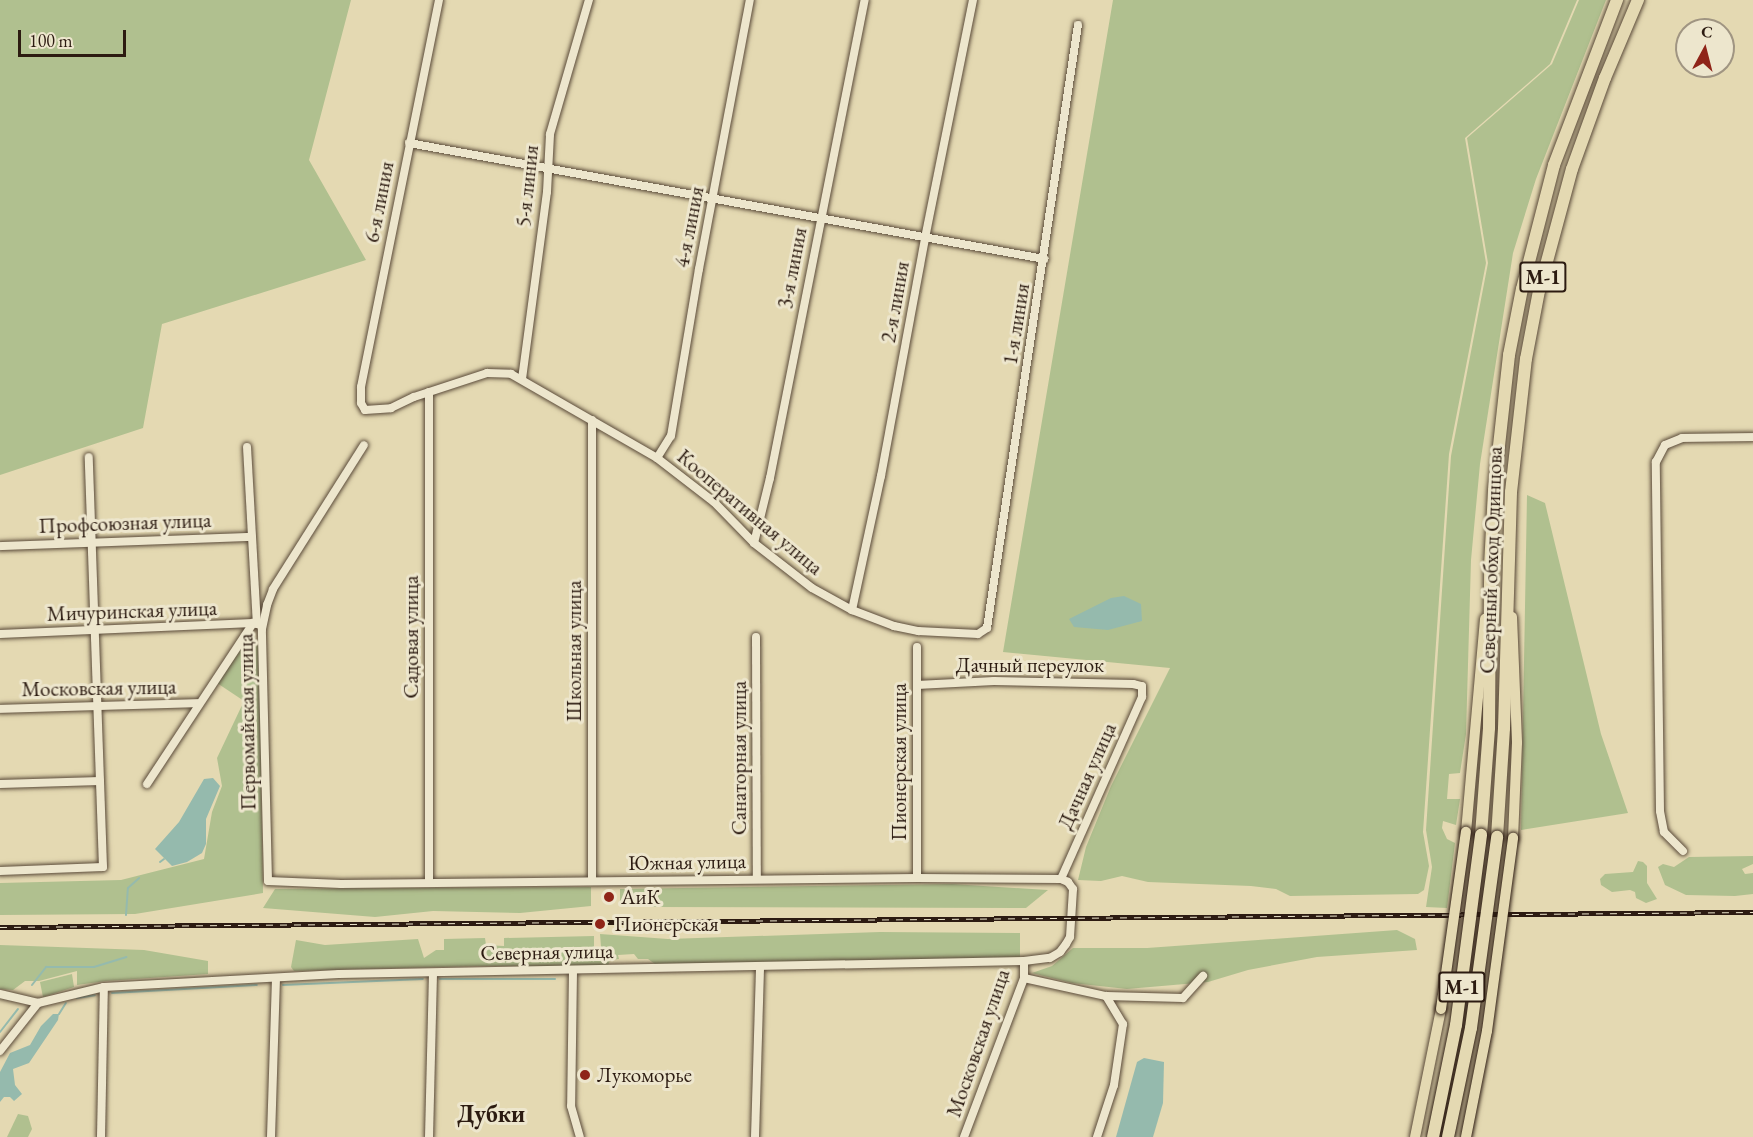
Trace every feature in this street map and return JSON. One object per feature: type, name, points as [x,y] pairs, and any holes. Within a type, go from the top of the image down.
[{"type":"highway","name":"Северный обход Одинцова","points":[[1433,1137],[1456,1025],[1482,835],[1489,728],[1490,567],[1498,436],[1509,355],[1522,289],[1554,165],[1617,0]]},
{"type":"highway","name":"Северный обход Одинцова","points":[[1448,1137],[1473,1017],[1497,837],[1516,439],[1526,359],[1539,291],[1572,169],[1605,78],[1638,0]]},
{"type":"main road","points":[[1415,1137],[1439,1022],[1466,832],[1490,567]]},
{"type":"main road","points":[[1466,1137],[1487,1031],[1514,838],[1517,701],[1510,568]]},
{"type":"street","name":"6-я линия","points":[[365,410],[361,403],[361,387],[439,0]]},
{"type":"street","name":"5-я линия","points":[[522,380],[549,169],[550,134],[589,0]]},
{"type":"street","name":"4-я линия","points":[[657,458],[671,436],[712,199],[750,0]]},
{"type":"street","name":"3-я линия","points":[[754,543],[770,478],[865,0]]},
{"type":"street","name":"2-я линия","points":[[852,610],[881,476],[925,238],[973,0]]},
{"type":"street","name":"1-я линия","points":[[987,628],[1078,26]]},
{"type":"street","points":[[409,143],[1044,259]]},
{"type":"street","name":"Кооперативная улица","points":[[365,410],[391,408],[429,392],[487,373],[498,372],[522,380],[657,458],[714,502],[754,543],[812,588],[852,610],[894,626],[918,631],[978,633],[987,628]]},
{"type":"street","name":"Садовая улица","points":[[429,392],[429,882]]},
{"type":"street","name":"Школьная улица","points":[[592,420],[592,881]]},
{"type":"street","points":[[1683,851],[1664,832],[1660,811],[1656,462],[1665,445],[1682,438],[1753,437]]},
{"type":"street","name":"Первомайская улица","points":[[268,881],[257,625],[273,590],[364,445]]},
{"type":"street","points":[[147,784],[198,704],[257,625],[250,537],[247,447]]},
{"type":"street","points":[[0,871],[103,867],[98,706],[93,631],[89,457]]},
{"type":"street","name":"Профсоюзная улица","points":[[0,546],[250,537]]},
{"type":"street","name":"Мичуринская улица","points":[[0,634],[257,625]]},
{"type":"street","name":"Санаторная улица","points":[[756,638],[757,879]]},
{"type":"street","name":"Пионерская улица","points":[[917,647],[917,878]]},
{"type":"street","name":"Дачный переулок","points":[[917,685],[994,681],[1142,686]]},
{"type":"street","name":"Дачная улица","points":[[1061,879],[1142,697],[1142,686]]},
{"type":"street","name":"Московская улица","points":[[0,709],[198,704]]},
{"type":"street","points":[[0,784],[100,781]]},
{"type":"street","name":"Южная улица","points":[[268,881],[1061,879]]},
{"type":"street","name":"Северная улица","points":[[0,994],[38,1003],[104,987],[276,978],[1024,961],[1050,958],[1060,952],[1070,937],[1073,889],[1068,882],[1061,879]]},
{"type":"street","name":"Московская улица","points":[[964,1137],[1024,978],[1024,961]]},
{"type":"street","points":[[755,1137],[760,967]]},
{"type":"street","points":[[573,971],[572,1106],[580,1137]]},
{"type":"street","points":[[429,1137],[433,973]]},
{"type":"street","points":[[1024,978],[1106,996],[1183,998],[1203,976]]},
{"type":"street","points":[[271,1137],[276,978]]},
{"type":"street","points":[[101,1137],[104,987]]},
{"type":"street","points":[[1097,1137],[1114,1085],[1123,1024],[1106,996]]},
{"type":"street","points":[[0,1051],[38,1003]]},
{"type":"green space","points":[[0,0],[351,0],[309,160],[366,260],[162,324],[143,428],[0,475]]},
{"type":"green space","points":[[1113,0],[1577,0],[1550,64],[1465,138],[1486,263],[1449,454],[1423,832],[1429,866],[1424,890],[1418,894],[1290,896],[1276,889],[1251,886],[1148,882],[1122,876],[1101,881],[1078,880],[1086,847],[1111,786],[1170,668],[1003,652]]},
{"type":"green space","points":[[1579,0],[1606,0],[1536,179],[1513,253],[1480,464],[1471,560],[1466,734],[1460,773],[1449,774],[1447,799],[1460,799],[1456,825],[1443,821],[1442,828],[1447,839],[1455,843],[1447,908],[1426,907],[1432,867],[1426,830],[1451,456],[1488,263],[1467,138],[1552,64]]},
{"type":"green space","points":[[1527,495],[1545,503],[1601,734],[1628,813],[1521,830]]},
{"type":"green space","points":[[252,632],[259,645],[263,893],[135,914],[0,915],[0,883],[121,880],[204,859],[212,812],[222,786],[217,758],[244,701],[217,683]]},
{"type":"green space","points":[[1753,856],[1753,864],[1742,869],[1745,874],[1753,873],[1753,894],[1686,895],[1665,885],[1658,867],[1663,864],[1674,867],[1689,857]]},
{"type":"green space","points":[[1638,861],[1647,866],[1647,883],[1657,899],[1646,903],[1636,898],[1635,892],[1630,890],[1612,892],[1601,885],[1600,879],[1605,874],[1633,872]]},
{"type":"green space","points":[[952,884],[1048,890],[1026,908],[652,907],[620,901],[620,889]]},
{"type":"green space","points":[[591,887],[591,906],[520,913],[433,911],[375,917],[263,908],[275,889]]},
{"type":"green space","points":[[1397,930],[1415,939],[1417,950],[1317,957],[1248,970],[1208,982],[1127,989],[1072,983],[1032,973],[1052,966],[1073,948],[1147,948]]},
{"type":"green space","points":[[880,932],[1020,933],[1020,959],[655,964],[648,959],[638,959],[634,954],[618,955],[619,959],[610,960],[608,966],[478,966],[294,971],[291,967],[296,940],[325,945],[418,939],[424,958],[436,950],[444,950],[444,939],[485,938],[486,945],[504,946],[504,938],[594,936],[594,948],[601,947],[600,934],[668,939]]},
{"type":"green space","points":[[0,945],[144,950],[208,961],[208,974],[77,985],[77,971],[39,981],[25,981],[13,990],[0,989]]},
{"type":"green space","points":[[72,974],[74,987],[43,997],[40,982]]},
{"type":"green space","points":[[18,1114],[28,1116],[32,1129],[28,1137],[7,1137]]},
{"type":"water","points":[[1124,596],[1141,604],[1142,621],[1108,630],[1074,627],[1069,619],[1111,598]]},
{"type":"water","points":[[213,778],[220,786],[206,819],[206,844],[202,853],[187,862],[172,866],[155,849],[179,822],[204,779]]},
{"type":"water","points":[[53,1014],[59,1014],[58,1020],[29,1063],[13,1069],[15,1085],[22,1094],[14,1101],[10,1097],[4,1097],[0,1102],[0,1072],[10,1053],[30,1045],[41,1026]]},
{"type":"water","points":[[1144,1058],[1164,1062],[1163,1103],[1153,1137],[1116,1137],[1137,1062]]},
{"type":"waterway","points":[[160,862],[164,859]]},
{"type":"waterway","points":[[126,915],[128,888],[139,878]]},
{"type":"waterway","points":[[32,985],[46,967],[94,967],[126,957]]},
{"type":"waterway","points":[[283,985],[423,979]]},
{"type":"waterway","points":[[440,979],[555,979]]},
{"type":"waterway","points":[[112,993],[257,985]]},
{"type":"waterway","points":[[77,998],[95,995]]},
{"type":"waterway","points":[[59,1014],[66,1003]]},
{"type":"waterway","points":[[0,1032],[18,1009]]},
{"type":"railway","points":[[0,927],[1753,912]]},
{"type":"place","name":"АиК","points":[[609,897]]},
{"type":"place","name":"Пионерская","points":[[600,924]]},
{"type":"place","name":"Лукоморье","points":[[585,1075]]},
{"type":"district","name":"Дубки","points":[[491,1114]]}]
